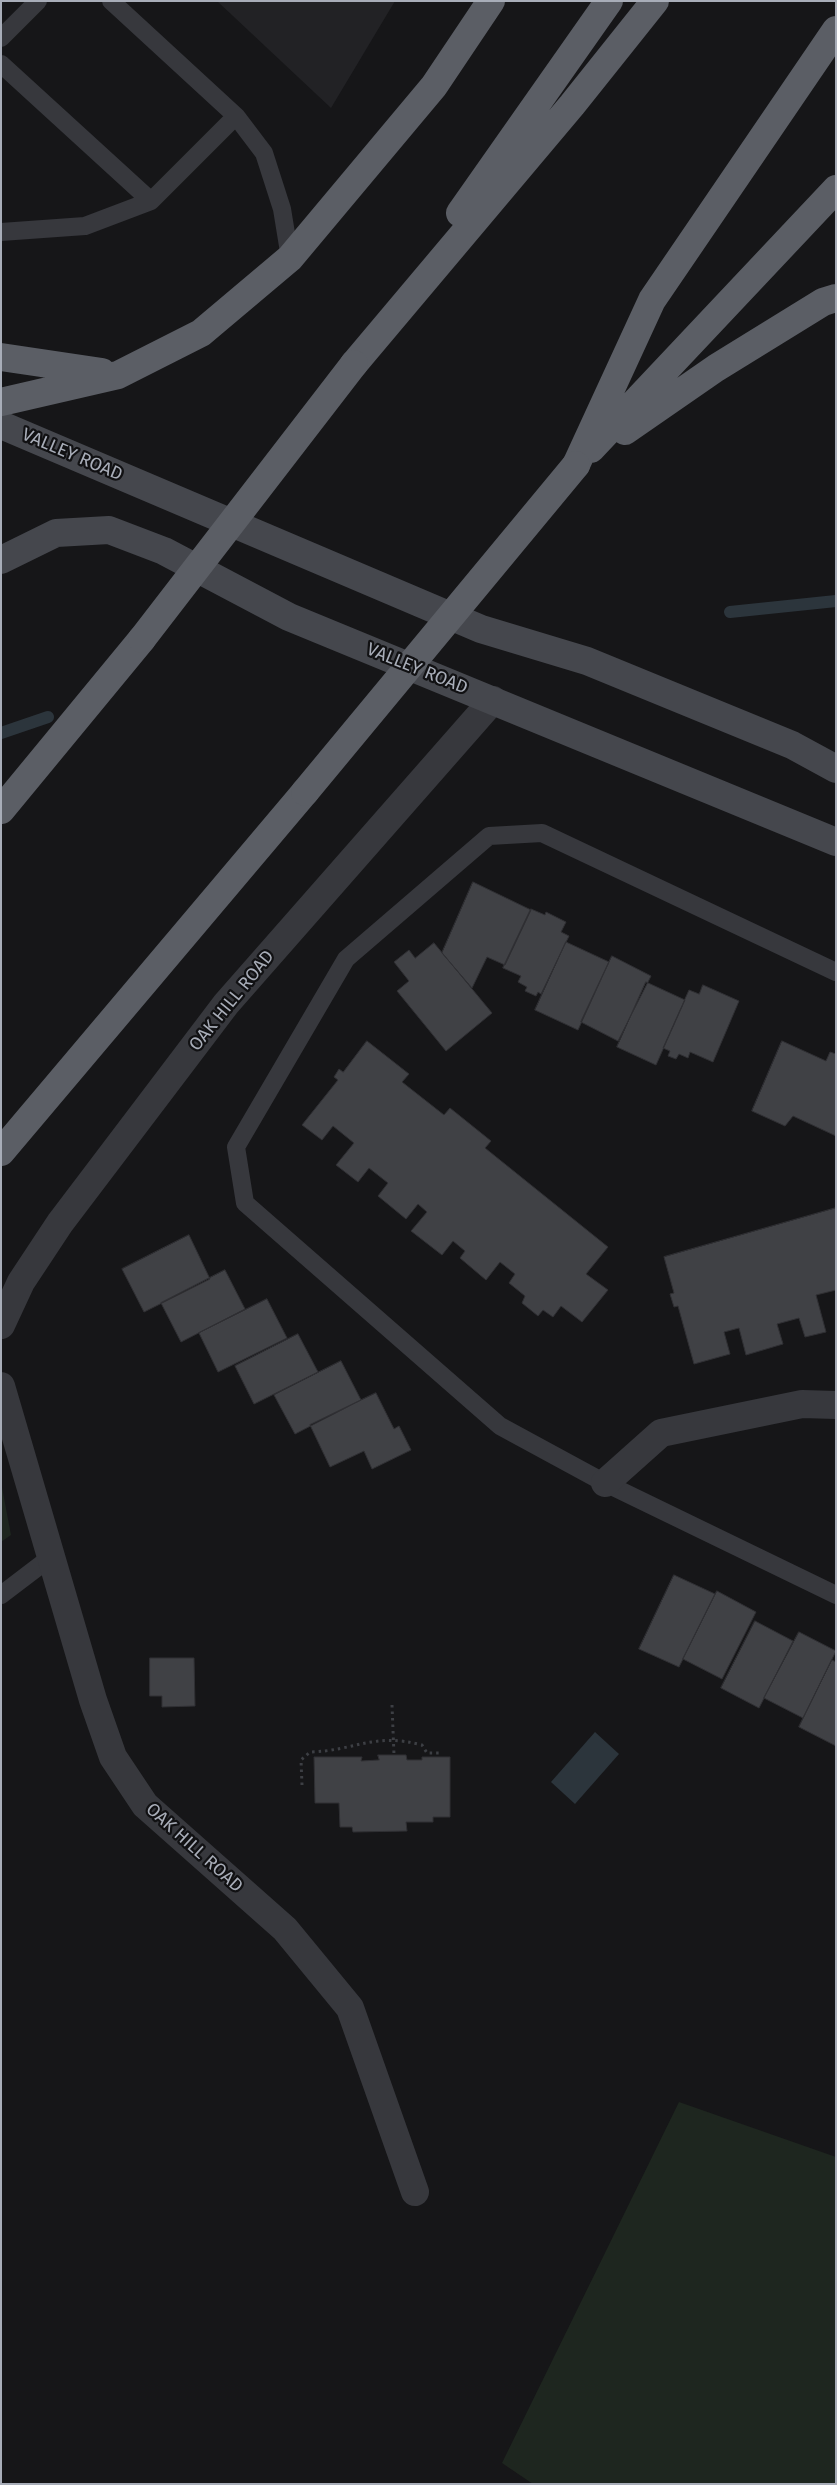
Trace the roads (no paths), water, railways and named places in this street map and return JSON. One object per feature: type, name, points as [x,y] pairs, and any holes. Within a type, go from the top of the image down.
[{"type":"highway","points":[[1,402],[118,375],[201,333],[290,258],[434,86],[491,1]]},
{"type":"highway","points":[[354,364],[609,1]]},
{"type":"highway","points":[[1,810],[142,639],[354,364],[572,105],[655,1]]},
{"type":"highway","points":[[576,465],[652,300],[836,30]]},
{"type":"highway","points":[[1,1152],[305,792],[576,465],[697,340],[836,189]]},
{"type":"highway","points":[[576,465],[716,368],[823,302],[836,298]]},
{"type":"highway","points":[[1,357],[118,375]]},
{"type":"main road","name":"VALLEY ROAD","points":[[1,425],[481,629],[587,662],[792,745],[836,769]]},
{"type":"main road","name":"VALLEY ROAD","points":[[1,560],[56,534],[109,530],[164,551],[289,617],[836,842]]},
{"type":"street","name":"OAK HILL ROAD","points":[[1,1325],[21,1282],[60,1223],[226,1004],[493,700]]},
{"type":"street","name":"OAK HILL ROAD","points":[[1,1386],[93,1700],[113,1757],[145,1805],[285,1929],[350,2008],[415,2192]]},
{"type":"street","points":[[605,1483],[661,1433],[802,1404],[836,1405]]},
{"type":"lane","points":[[1,38],[38,1]]},
{"type":"lane","points":[[111,1],[236,116],[264,153],[282,209],[290,258]]},
{"type":"lane","points":[[1,64],[151,200]]},
{"type":"lane","points":[[1,232],[85,226],[151,200],[236,116]]},
{"type":"lane","points":[[836,972],[542,833],[489,836],[346,959],[236,1147],[245,1203],[500,1426],[605,1483],[836,1595]]},
{"type":"lane","points":[[1,1595],[51,1557]]},
{"type":"waterway","points":[[730,612],[836,601]]},
{"type":"waterway","points":[[1,733],[48,717]]}]
